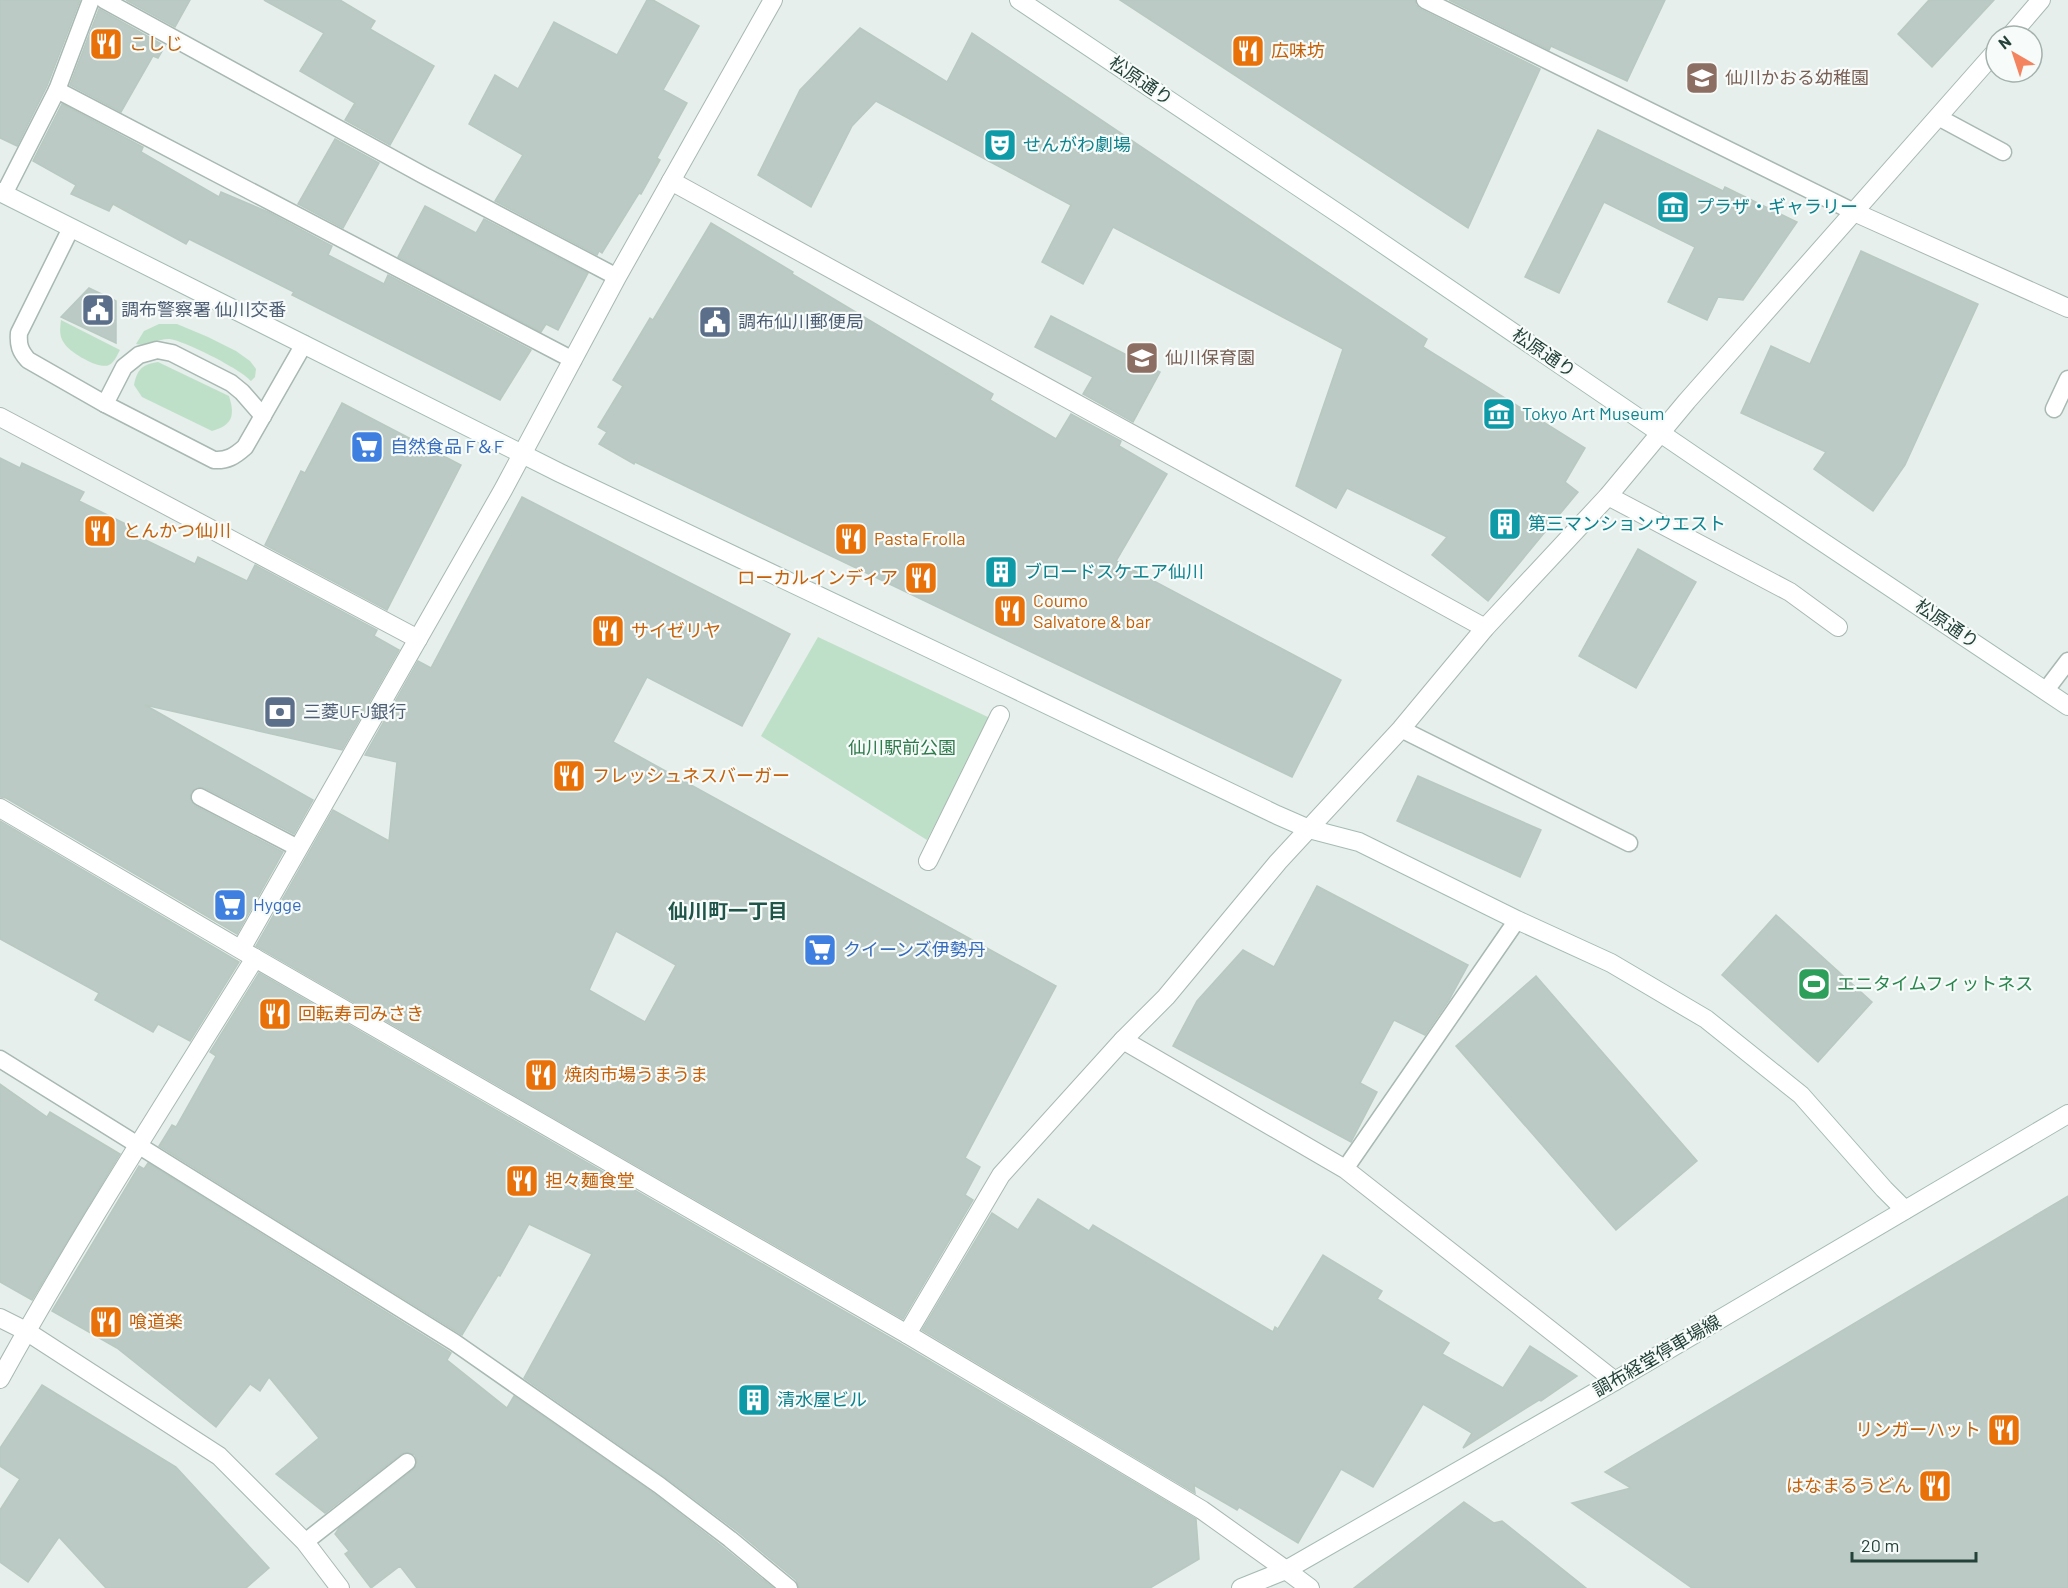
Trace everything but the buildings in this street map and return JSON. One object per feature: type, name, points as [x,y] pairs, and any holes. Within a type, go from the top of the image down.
[{"type":"street","points":[[0,1379],[26,1331],[139,1144],[248,953],[298,848],[522,454],[617,277],[773,0]]},
{"type":"street","name":"松原通り","points":[[1019,0],[2068,706]]},
{"type":"street","points":[[2021,24],[2042,0]]},
{"type":"street","points":[[907,1334],[1001,1175],[1123,1040],[1166,997],[1278,862],[1401,729],[1485,628],[1608,496],[1984,65]]},
{"type":"street","points":[[671,181],[1485,628]]},
{"type":"street","points":[[1,196],[71,228],[522,454],[1276,816],[1309,829],[1359,842],[1517,920],[1611,963],[1706,1019],[1801,1095],[1905,1210]]},
{"type":"street","points":[[1854,212],[2068,308]]},
{"type":"street","points":[[0,417],[418,639]]},
{"type":"street","points":[[1608,496],[1790,592],[1839,627]]},
{"type":"street","points":[[928,861],[1000,715]]},
{"type":"street","points":[[0,808],[907,1334],[1202,1510],[1310,1588]]},
{"type":"street","points":[[1123,1040],[1345,1169],[1615,1381]]},
{"type":"street","name":"調布経堂停車場線","points":[[1241,1588],[1286,1570],[1615,1381],[2068,1114]]},
{"type":"street","points":[[0,1318],[26,1331],[219,1456],[305,1542],[340,1588]]},
{"type":"lane","points":[[1,196],[57,90],[91,0]]},
{"type":"lane","points":[[104,0],[423,175],[617,277]]},
{"type":"lane","points":[[1425,0],[1854,212]]},
{"type":"lane","points":[[57,90],[573,360]]},
{"type":"lane","points":[[1938,117],[2003,152]]},
{"type":"lane","points":[[71,228],[19,333],[18,342],[21,352],[28,360],[105,404],[214,460],[225,460],[236,455],[245,447],[304,344]]},
{"type":"lane","points":[[105,404],[124,367],[139,355],[157,350],[172,353],[231,383],[263,416]]},
{"type":"lane","points":[[2054,409],[2068,379]]},
{"type":"lane","points":[[2046,690],[2068,661]]},
{"type":"lane","points":[[1401,729],[1629,843]]},
{"type":"lane","points":[[200,797],[298,848]]},
{"type":"lane","points":[[1345,1169],[1517,920]]},
{"type":"lane","points":[[0,1059],[454,1342],[659,1485],[789,1588]]},
{"type":"lane","points":[[305,1542],[407,1462]]},
{"type":"green space","points":[[61,320],[120,350],[114,360],[109,365],[98,365],[72,351],[61,338]]},
{"type":"green space","points":[[159,324],[177,324],[236,351],[250,361],[256,369],[255,377],[251,381],[224,363],[175,340],[164,339],[136,344],[144,331]]},
{"type":"green space","points":[[158,362],[229,396],[232,414],[228,422],[212,431],[142,397],[134,385],[137,375],[148,364]]},
{"type":"green space","name":"仙川駅前公園","points":[[818,637],[990,718],[927,840],[761,736]]},
{"type":"place","name":"こしじ","points":[[106,44]]},
{"type":"place","name":"広味坊","points":[[1248,51]]},
{"type":"place","name":"仙川かおる幼稚園","points":[[1702,78]]},
{"type":"place","name":"せんがわ劇場","points":[[1000,145]]},
{"type":"place","name":"プラザ・ギャラリー","points":[[1673,207]]},
{"type":"place","name":"調布警察署 仙川交番","points":[[98,310]]},
{"type":"place","name":"調布仙川郵便局","points":[[715,322]]},
{"type":"place","name":"仙川保育園","points":[[1142,358]]},
{"type":"place","name":"Tokyo Art Museum","points":[[1499,414]]},
{"type":"place","name":"自然食品 F＆F","points":[[367,447]]},
{"type":"place","name":"第三マンションウエスト","points":[[1505,524]]},
{"type":"place","name":"とんかつ仙川","points":[[100,531]]},
{"type":"place","name":"Pasta Frolla","points":[[851,539]]},
{"type":"place","name":"ブロードスケエア仙川","points":[[1001,572]]},
{"type":"place","name":"ローカルインディア","points":[[921,578]]},
{"type":"place","name":"Coumo Salvatore & bar","points":[[1010,611]]},
{"type":"place","name":"サイゼリヤ","points":[[608,631]]},
{"type":"place","name":"三菱UFJ銀行","points":[[280,712]]},
{"type":"place","name":"フレッシュネスバーガー","points":[[569,776]]},
{"type":"place","name":"Hygge","points":[[230,905]]},
{"type":"place","name":"クイーンズ伊勢丹","points":[[820,950]]},
{"type":"place","name":"エニタイムフィットネス","points":[[1814,984]]},
{"type":"place","name":"回転寿司みさき","points":[[275,1014]]},
{"type":"place","name":"焼肉市場うまうま","points":[[541,1075]]},
{"type":"place","name":"担々麺食堂","points":[[522,1181]]},
{"type":"place","name":"喰道楽","points":[[106,1322]]},
{"type":"place","name":"清水屋ビル","points":[[754,1400]]},
{"type":"place","name":"リンガーハット","points":[[2004,1430]]},
{"type":"place","name":"はなまるうどん","points":[[1935,1486]]},
{"type":"district","name":"仙川町一丁目","points":[[728,911]]}]
